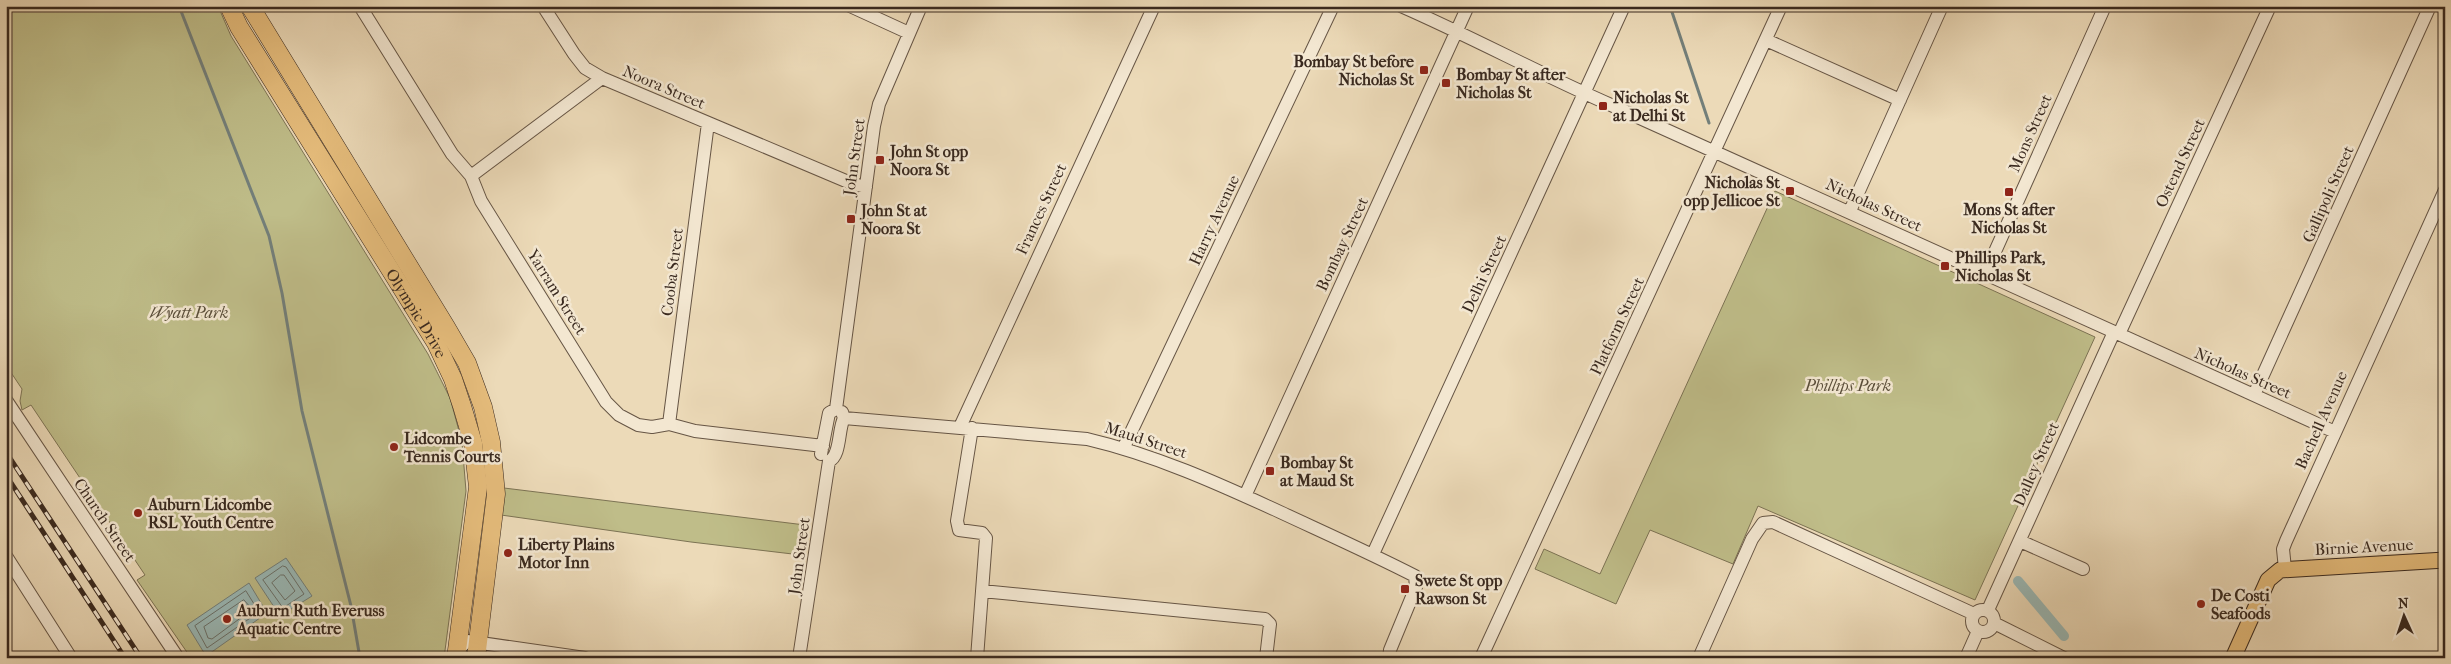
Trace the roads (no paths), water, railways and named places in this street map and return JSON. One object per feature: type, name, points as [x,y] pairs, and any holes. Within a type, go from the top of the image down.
[{"type":"highway","name":"Olympic Drive","points":[[230,6],[239,27],[436,343],[453,378],[473,443],[478,487],[457,654]]},
{"type":"highway","name":"Olympic Drive","points":[[250,6],[467,363],[483,406],[492,442],[496,494],[477,650]]},
{"type":"main road","name":"Birnie Avenue","points":[[2285,570],[2445,560]]},
{"type":"main road","points":[[2233,658],[2268,580],[2275,573],[2285,570]]},
{"type":"street","name":"Yarram Street","points":[[360,6],[452,154],[471,176],[481,201],[606,402],[628,422],[652,427],[669,424],[695,431],[822,446]]},
{"type":"street","points":[[543,6],[585,68],[602,78]]},
{"type":"street","points":[[850,6],[909,33]]},
{"type":"street","name":"John Street","points":[[840,413],[874,126],[879,104],[921,6]]},
{"type":"street","name":"Frances Street","points":[[982,591],[986,535],[982,532],[962,531],[957,526],[966,428],[1154,6]]},
{"type":"street","name":"Harry Avenue","points":[[1124,448],[1333,6]]},
{"type":"street","name":"Nicholas Street","points":[[1401,6],[1585,94],[1850,211],[2335,432]]},
{"type":"street","name":"Bombay Street","points":[[1245,496],[1468,6]]},
{"type":"street","name":"Delhi Street","points":[[1373,554],[1624,6]]},
{"type":"street","name":"Platform Street","points":[[1481,658],[1781,6]]},
{"type":"street","points":[[1850,211],[1942,6]]},
{"type":"street","name":"Mons Street","points":[[1985,274],[2105,6]]},
{"type":"street","name":"Ostend Street","points":[[2117,333],[2270,6]]},
{"type":"street","name":"Gallipoli Street","points":[[2254,395],[2430,6]]},
{"type":"street","points":[[1766,40],[1900,100]]},
{"type":"street","name":"Noora Street","points":[[471,176],[602,78],[853,184],[866,187]]},
{"type":"street","name":"Cooba Street","points":[[669,424],[708,123]]},
{"type":"street","name":"Bachell Avenue","points":[[2285,570],[2283,550],[2286,541],[2445,190]]},
{"type":"street","name":"Dalley Street","points":[[1988,610],[2117,333]]},
{"type":"street","name":"Church Street","points":[[6,400],[178,658]]},
{"type":"street","points":[[829,413],[840,413],[836,455],[828,461],[822,457],[822,446],[828,430],[829,413]]},
{"type":"street","name":"Maud Street","points":[[840,413],[966,428],[1088,439],[1124,448],[1187,470],[1373,554],[1415,576],[1416,587],[1390,650],[1389,658]]},
{"type":"street","name":"John Street","points":[[800,657],[828,461]]},
{"type":"street","points":[[1699,658],[1752,539],[1763,523],[1773,522],[1974,614]]},
{"type":"street","points":[[2020,541],[2083,569]]},
{"type":"street","points":[[6,556],[71,658]]},
{"type":"street","points":[[977,658],[982,591],[1265,619],[1270,624],[1266,658]]},
{"type":"street","points":[[1980,610],[1988,610],[1993,616],[1994,623],[1988,631],[1978,631],[1972,623],[1974,614],[1980,610]]},
{"type":"street","points":[[1994,623],[2064,658]]},
{"type":"street","points":[[1966,658],[1978,631]]},
{"type":"street","points":[[457,654],[467,641],[477,650],[585,658]]},
{"type":"water","points":[[286,558],[312,596],[280,616],[255,578]]},
{"type":"water","name":"Auburn Ruth Everuss Aquatic Centre","points":[[249,583],[267,613],[206,656],[187,625]]},
{"type":"waterway","points":[[179,6],[269,236],[282,293],[302,411],[351,606],[360,658]]},
{"type":"waterway","points":[[1670,6],[1709,123]]},
{"type":"waterway","points":[[2018,581],[2064,636]]},
{"type":"railway","points":[[6,452],[141,658]]},
{"type":"railway","points":[[6,475],[125,658]]},
{"type":"place","name":"Bombay St before Nicholas St","points":[[1424,70]]},
{"type":"place","name":"Bombay St after Nicholas St","points":[[1446,83]]},
{"type":"place","name":"Nicholas St at Delhi St","points":[[1603,106]]},
{"type":"place","name":"John St opp Noora St","points":[[880,160]]},
{"type":"place","name":"Nicholas St opp Jellicoe St","points":[[1790,191]]},
{"type":"place","name":"Mons St after Nicholas St","points":[[2009,192]]},
{"type":"place","name":"John St at Noora St","points":[[851,219]]},
{"type":"place","name":"Phillips Park, Nicholas St","points":[[1945,266]]},
{"type":"place","name":"Lidcombe Tennis Courts","points":[[394,447]]},
{"type":"place","name":"Bombay St at Maud St","points":[[1270,471]]},
{"type":"place","name":"Auburn Lidcombe RSL Youth Centre","points":[[138,513]]},
{"type":"place","name":"Liberty Plains Motor Inn","points":[[508,553]]},
{"type":"place","name":"Swete St opp Rawson St","points":[[1405,589]]},
{"type":"place","name":"De Costi Seafoods","points":[[2201,604]]},
{"type":"place","name":"Auburn Ruth Everuss Aquatic Centre","points":[[227,619]]},
{"type":"park label","name":"Wyatt Park","points":[[189,312]]},
{"type":"park label","name":"Phillips Park","points":[[1848,385]]}]
